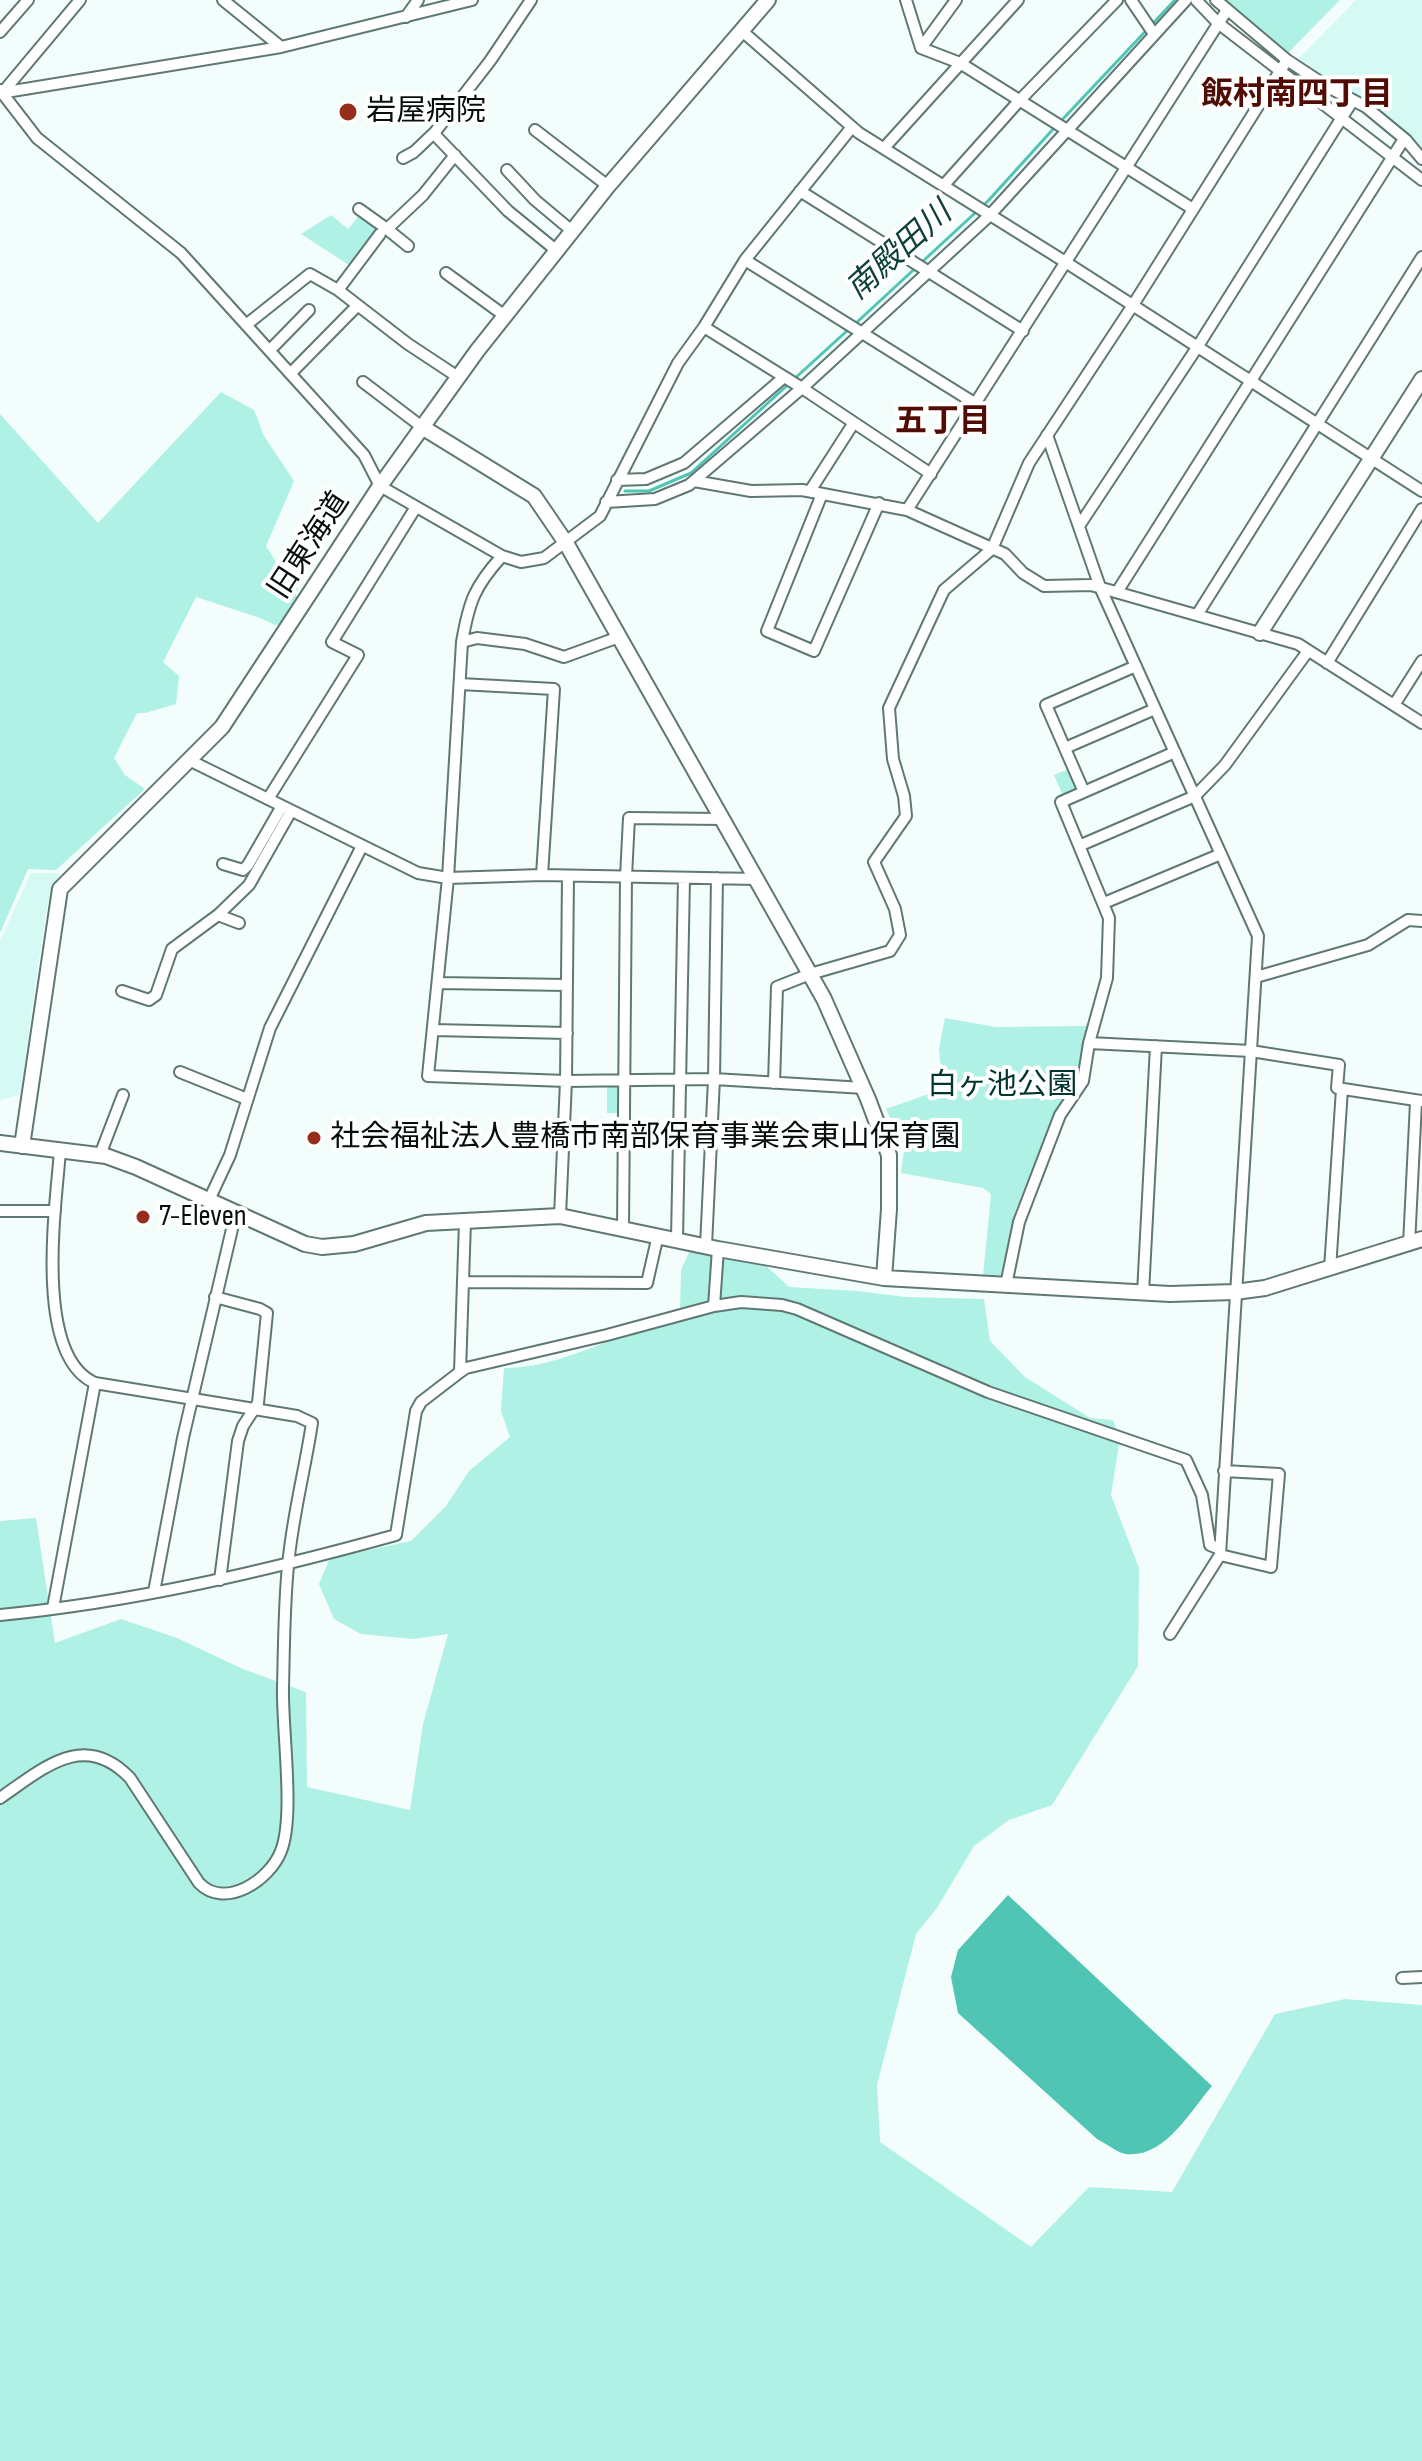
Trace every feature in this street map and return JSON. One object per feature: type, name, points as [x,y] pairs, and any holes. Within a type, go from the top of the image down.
[{"type":"street","points":[[0,32],[28,0]]},
{"type":"street","points":[[1,91],[80,0]]},
{"type":"street","points":[[223,0],[281,47]]},
{"type":"street","points":[[406,17],[418,0]]},
{"type":"street","points":[[1,91],[281,47],[472,0]]},
{"type":"street","points":[[403,158],[435,132],[490,61],[531,0]]},
{"type":"street","name":"旧東海道","points":[[22,1146],[60,889],[222,727],[380,486],[458,377],[608,186],[768,0]]},
{"type":"street","points":[[906,0],[921,48]]},
{"type":"street","points":[[921,48],[956,0]]},
{"type":"street","points":[[884,148],[1018,0]]},
{"type":"street","points":[[944,185],[1019,101],[1117,0]]},
{"type":"street","points":[[1131,0],[1151,30]]},
{"type":"street","points":[[606,502],[655,499],[694,481],[800,387],[856,328],[983,212],[1151,30],[1186,0]]},
{"type":"street","points":[[1196,0],[1218,23],[1422,180]]},
{"type":"street","points":[[1216,0],[1287,60],[1366,107],[1404,139],[1422,159]]},
{"type":"street","points":[[907,510],[1227,10]]},
{"type":"street","points":[[742,31],[852,127],[1422,491]]},
{"type":"street","points":[[921,48],[960,63],[1193,209]]},
{"type":"street","points":[[774,1083],[777,987],[890,951],[900,935],[895,909],[874,862],[906,816],[904,796],[893,759],[889,708],[944,590],[992,549],[1029,463],[1287,60]]},
{"type":"street","points":[[1,91],[37,138],[181,253],[364,455],[380,486],[502,556],[521,562],[544,558],[600,516],[678,363],[745,260],[852,127]]},
{"type":"street","points":[[1079,526],[1198,346],[1353,100]]},
{"type":"street","points":[[535,130],[608,186]]},
{"type":"street","points":[[435,132],[508,211],[557,251]]},
{"type":"street","points":[[1117,592],[1404,139]]},
{"type":"street","points":[[338,290],[383,232],[423,195],[455,155]]},
{"type":"street","points":[[507,170],[535,200],[572,231]]},
{"type":"street","points":[[800,191],[1023,331]]},
{"type":"street","points":[[359,209],[383,232],[408,246]]},
{"type":"street","points":[[1197,615],[1422,257]]},
{"type":"street","points":[[745,260],[976,404]]},
{"type":"street","points":[[446,273],[505,316]]},
{"type":"street","points":[[246,325],[310,274],[338,290],[458,377]]},
{"type":"street","points":[[291,373],[357,306]]},
{"type":"street","points":[[270,350],[309,310]]},
{"type":"street","points":[[704,327],[931,474]]},
{"type":"street","points":[[617,480],[646,479],[684,463],[785,379]]},
{"type":"street","points":[[1260,633],[1422,379]]},
{"type":"street","points":[[363,382],[422,427],[534,496],[566,543],[824,999],[864,1088],[889,1155],[884,1278]]},
{"type":"street","points":[[810,491],[853,424]]},
{"type":"street","points":[[1047,435],[1100,587],[1258,936],[1220,1552],[1170,1634]]},
{"type":"street","points":[[694,481],[751,491],[810,491],[907,510],[1005,554],[1023,573],[1044,586],[1100,587],[1298,644],[1422,723]]},
{"type":"street","points":[[822,494],[767,631],[814,651],[879,503]]},
{"type":"street","points":[[268,799],[358,655],[332,642],[416,507]]},
{"type":"street","points":[[1327,663],[1422,509]]},
{"type":"street","points":[[502,556],[484,576],[469,603],[462,642],[448,878],[428,1076],[566,1081],[714,1079],[864,1088]]},
{"type":"street","points":[[462,642],[477,638],[525,644],[564,657],[619,637]]},
{"type":"street","points":[[1081,845],[1195,796],[1225,765],[1308,651]]},
{"type":"street","points":[[1394,705],[1422,661]]},
{"type":"street","points":[[1084,792],[1046,705],[1136,666]]},
{"type":"street","points":[[460,684],[554,689],[542,875]]},
{"type":"street","points":[[1065,748],[1155,709]]},
{"type":"street","points":[[1006,1285],[1019,1222],[1060,1115],[1083,1081],[1089,1043],[1107,978],[1109,918],[1061,802],[1175,752]]},
{"type":"street","points":[[189,760],[418,873],[448,878],[542,875],[757,879]]},
{"type":"street","points":[[223,864],[243,870],[286,809]]},
{"type":"street","points":[[122,991],[149,1000],[156,995],[172,949],[218,915],[249,885],[286,809]]},
{"type":"street","points":[[623,1228],[629,818],[722,819]]},
{"type":"street","points":[[209,1200],[230,1155],[270,1028],[362,846]]},
{"type":"street","points":[[1104,903],[1221,854]]},
{"type":"street","points":[[560,1216],[566,1081],[568,876]]},
{"type":"street","points":[[677,1239],[684,878]]},
{"type":"street","points":[[714,1306],[712,1248],[717,878]]},
{"type":"street","points":[[218,915],[239,923]]},
{"type":"street","points":[[1256,977],[1368,945],[1408,920],[1422,921]]},
{"type":"street","points":[[438,983],[567,985]]},
{"type":"street","points":[[433,1030],[567,1033]]},
{"type":"street","points":[[0,1143],[100,1155],[136,1167],[305,1244],[322,1247],[354,1244],[426,1223],[560,1216],[712,1248],[884,1278],[1143,1293],[1235,1292],[1265,1288],[1415,1242],[1419,1102],[1337,1088],[1339,1065],[1251,1051],[1089,1043]]},
{"type":"street","points":[[1143,1293],[1156,1046]]},
{"type":"street","points":[[180,1072],[247,1099]]},
{"type":"street","points":[[1330,1269],[1342,1089]]},
{"type":"street","points":[[100,1155],[123,1095]]},
{"type":"street","points":[[0,1798],[45,1768],[76,1755],[100,1755],[117,1764],[130,1778],[206,1890],[222,1894],[259,1881],[268,1874],[282,1850],[286,1817],[283,1691],[288,1565],[312,1423],[297,1416],[95,1383],[81,1373],[61,1340],[53,1295],[60,1151]]},
{"type":"street","points":[[0,1211],[55,1211]]},
{"type":"street","points":[[154,1592],[192,1398],[236,1212]]},
{"type":"street","points":[[460,1372],[465,1221]]},
{"type":"street","points":[[463,1282],[647,1283],[658,1235]]},
{"type":"street","points":[[215,1297],[267,1313],[258,1403],[243,1426],[238,1441],[220,1580]]},
{"type":"street","points":[[0,1615],[220,1580],[396,1535],[416,1411],[421,1402],[460,1372],[714,1306],[741,1302],[797,1309],[988,1392],[1186,1460],[1202,1495],[1210,1545],[1220,1552],[1271,1567],[1279,1474],[1224,1471]]},
{"type":"street","points":[[53,1608],[95,1383]]},
{"type":"street","points":[[1402,1978],[1422,1977]]},
{"type":"shaded area","points":[[1356,0],[1422,0],[1422,148],[1370,104],[1335,86],[1299,58]]},
{"type":"shaded area","points":[[31,873],[59,873],[46,910],[20,1095],[0,1100],[0,941]]},
{"type":"shaded area","points":[[1008,1895],[1212,2086],[1175,2131],[1152,2149],[1139,2154],[1125,2154],[1097,2139],[958,2013],[951,1977],[958,1950]]},
{"type":"green space","points":[[1224,0],[1340,0],[1288,53]]},
{"type":"green space","points":[[361,213],[379,226],[349,265],[301,234],[331,215],[348,229]]},
{"type":"green space","points":[[221,392],[254,410],[264,436],[294,481],[266,546],[284,575],[298,589],[295,594],[298,598],[281,624],[275,625],[196,597],[163,662],[179,676],[176,704],[137,713],[114,758],[125,775],[145,789],[56,870],[28,869],[0,933],[0,414],[98,523]]},
{"type":"green space","points":[[1069,769],[1078,790],[1063,796],[1054,775]]},
{"type":"green space","name":"白ヶ池公園","points":[[945,1018],[996,1027],[1087,1026],[1077,1080],[1055,1111],[1016,1209],[1000,1279],[983,1276],[991,1194],[983,1188],[901,1173],[904,1150],[886,1109],[943,1089],[939,1049]]},
{"type":"green space","points":[[622,1082],[622,1113],[607,1113],[607,1083]]},
{"type":"green space","points":[[690,1250],[761,1261],[789,1287],[906,1297],[984,1299],[990,1341],[1025,1377],[1090,1418],[1113,1420],[1120,1438],[1111,1495],[1139,1568],[1138,1666],[1052,1805],[1009,1820],[974,1846],[937,1908],[916,1934],[877,2085],[880,2142],[1031,2247],[1089,2187],[1172,2192],[1275,2014],[1345,1999],[1422,2005],[1422,2461],[0,2461],[0,1521],[36,1518],[55,1643],[121,1619],[177,1638],[243,1669],[306,1692],[307,1787],[410,1810],[423,1724],[448,1634],[413,1639],[361,1634],[334,1619],[319,1584],[330,1558],[411,1541],[446,1506],[469,1471],[510,1437],[501,1411],[504,1368],[525,1367],[570,1356],[680,1309],[681,1270]]},
{"type":"waterway","name":"南殿田川","points":[[1060,122],[1175,0]]},
{"type":"waterway","name":"南殿田川","points":[[855,324],[988,201],[1055,127]]},
{"type":"waterway","name":"南殿田川","points":[[625,491],[649,491],[691,473],[849,329]]},
{"type":"place","name":"岩屋病院","points":[[348,112]]},
{"type":"place","name":"社会福祉法人豊橋市南部保育事業会東山保育園","points":[[314,1138]]},
{"type":"place","name":"7-Eleven","points":[[143,1217]]},
{"type":"district","name":"飯村南四丁目","points":[[1297,96]]},
{"type":"district","name":"五丁目","points":[[943,423]]}]
